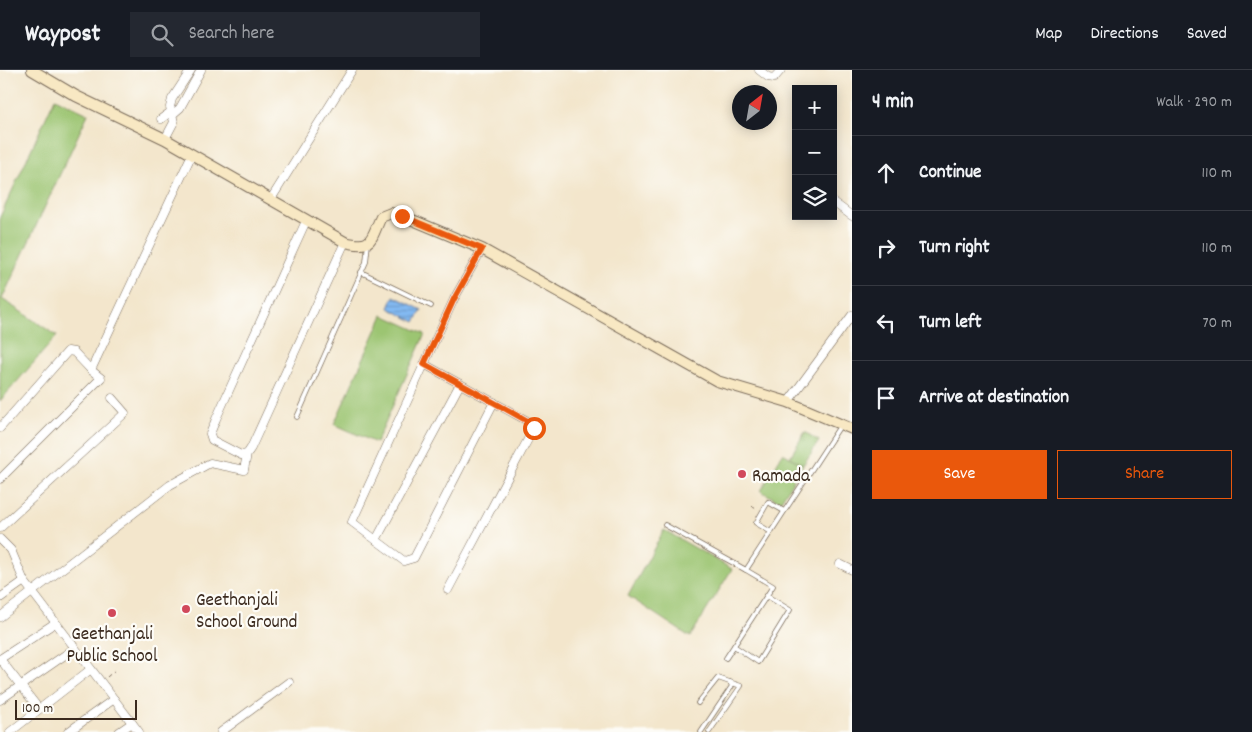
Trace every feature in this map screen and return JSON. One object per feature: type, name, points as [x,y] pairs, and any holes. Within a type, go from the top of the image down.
[{"type":"street","points":[[32,70],[76,96],[165,139],[345,242],[361,246],[368,243],[381,217],[391,213],[402,216],[482,249],[717,381],[788,402],[852,429]]},
{"type":"street","points":[[165,139],[174,122],[172,99],[191,70]]},
{"type":"street","points":[[161,119],[180,108],[201,70]]},
{"type":"street","points":[[271,199],[352,70]]},
{"type":"street","points":[[759,70],[768,77],[774,78],[781,70]]},
{"type":"street","points":[[92,370],[192,154]]},
{"type":"street","points":[[837,205],[852,216]]},
{"type":"street","points":[[247,454],[241,455],[212,440],[210,434],[306,220]]},
{"type":"street","points":[[0,616],[170,485],[210,463],[244,470],[247,454],[345,242]]},
{"type":"street","points":[[482,249],[454,299],[352,522],[404,561],[414,558],[494,402]]},
{"type":"street","points":[[788,402],[852,315]]},
{"type":"street","points":[[0,428],[68,351],[74,352],[101,378],[0,479]]},
{"type":"street","points":[[424,364],[533,424],[534,428],[448,590]]},
{"type":"street","points":[[376,540],[460,384]]},
{"type":"street","points":[[0,528],[125,413],[112,398]]},
{"type":"street","points":[[1,542],[11,550],[24,581],[139,732]]},
{"type":"street","points":[[840,564],[852,570]]},
{"type":"street","points":[[0,598],[24,581]]},
{"type":"street","points":[[39,709],[0,659],[55,623]]},
{"type":"street","points":[[0,700],[75,648]]},
{"type":"street","points":[[10,732],[91,669]]},
{"type":"street","points":[[221,732],[289,682]]},
{"type":"street","points":[[68,732],[114,699]]},
{"type":"street","points":[[119,732],[132,723]]},
{"type":"lane","points":[[297,417],[366,262],[368,243]]},
{"type":"lane","points":[[361,272],[431,306]]},
{"type":"lane","points":[[746,570],[841,424]]},
{"type":"lane","points":[[771,532],[756,523],[768,502],[784,511]]},
{"type":"lane","points":[[665,525],[774,586],[726,658]]},
{"type":"lane","points":[[734,646],[758,662],[790,610],[767,596]]},
{"type":"lane","points":[[698,703],[718,678],[741,686],[708,732]]},
{"type":"lane","points":[[701,732],[732,686],[730,682]]},
{"type":"path","points":[[101,682],[115,670]]},
{"type":"green space","points":[[55,98],[88,114],[2,299],[57,336],[0,401],[0,217]]},
{"type":"green space","points":[[383,315],[425,334],[376,443],[334,424]]},
{"type":"green space","points":[[805,432],[819,441],[803,465],[790,457]]},
{"type":"green space","points":[[783,453],[803,465],[780,502],[761,491]]},
{"type":"green space","points":[[664,530],[732,569],[690,637],[628,596]]},
{"type":"water","points":[[394,296],[422,310],[415,322],[389,308]]},
{"type":"place","name":"Ramada","points":[[742,474]]},
{"type":"place","name":"Geethanjali School Ground","points":[[186,609]]},
{"type":"place","name":"Geethanjali Public School","points":[[112,613]]},
{"type":"route","points":[[402,216],[482,249],[454,299],[424,364],[533,424],[534,428]]}]
